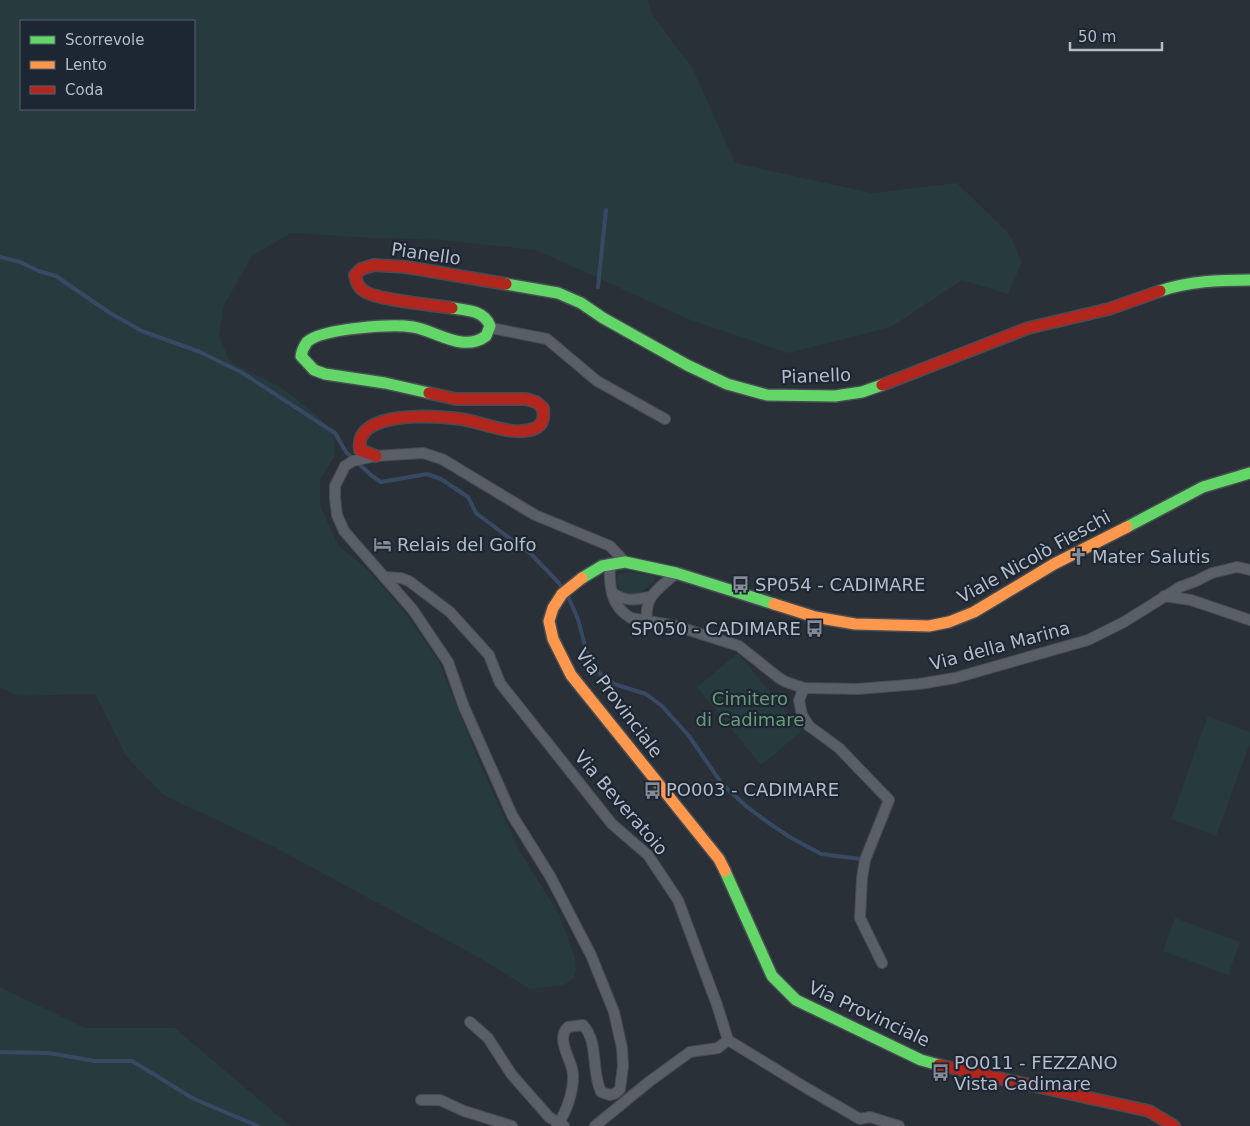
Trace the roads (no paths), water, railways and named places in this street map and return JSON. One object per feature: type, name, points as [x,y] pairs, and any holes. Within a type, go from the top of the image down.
[{"type":"street","name":"Pianello","points":[[491,328],[484,315],[476,312],[364,293],[356,283],[355,275],[361,269],[374,266],[406,266],[558,293],[581,302],[603,318],[687,365],[727,384],[766,395],[835,396],[862,392],[902,379],[1028,328],[1109,308],[1174,286],[1221,280],[1250,280]]},
{"type":"street","points":[[376,456],[360,450],[358,444],[361,436],[374,424],[390,419],[454,418],[524,431],[535,429],[542,424],[543,408],[536,402],[526,399],[456,399],[385,383],[325,374],[314,370],[306,363],[302,356],[303,348],[309,340],[319,335],[338,331],[411,327],[468,342],[479,340],[488,335],[491,328],[546,339],[598,381],[665,419]]},
{"type":"street","points":[[470,1022],[488,1038],[502,1061],[522,1087],[549,1117],[560,1125],[570,1097],[572,1084],[571,1063],[563,1039],[568,1027],[583,1025],[589,1032],[594,1073],[601,1092],[610,1095],[620,1089],[623,1066],[622,1048],[614,1012],[591,955],[550,876],[512,815],[464,707],[448,662],[413,610],[344,531],[337,515],[334,498],[335,486],[345,466],[353,461],[376,456],[423,453],[442,459],[535,515],[610,546],[625,562]]},
{"type":"street","name":"Viale Nicolò Fieschi","points":[[569,588],[602,566],[625,562],[676,573],[815,617],[855,624],[929,626],[949,622],[974,612],[1054,564],[1203,487],[1250,473]]},
{"type":"street","points":[[610,564],[609,584],[614,600],[625,615],[636,620],[676,626],[739,646],[779,678],[804,688],[799,700],[802,715],[809,726],[839,748],[889,800],[865,860],[860,918],[882,963]]},
{"type":"street","name":"Via della Marina","points":[[804,688],[858,689],[919,684],[955,678],[1087,638],[1124,622],[1163,596],[1210,569],[1237,567],[1250,570]]},
{"type":"street","points":[[648,622],[646,610],[650,597],[676,573]]},
{"type":"street","name":"Via Beveratoio","points":[[384,577],[401,578],[409,581],[450,612],[489,655],[500,682],[612,824],[648,855],[678,900],[728,1040]]},
{"type":"street","name":"Via Provinciale","points":[[569,588],[552,608],[549,621],[552,639],[562,659],[571,675],[719,859],[772,976],[796,1000],[921,1060],[952,1069],[1149,1111],[1174,1126]]},
{"type":"street","points":[[612,592],[619,598],[626,600],[650,597]]},
{"type":"street","points":[[1163,596],[1191,600],[1250,620]]},
{"type":"street","points":[[595,1126],[636,1092],[690,1052],[718,1048],[728,1040],[859,1122],[870,1117],[899,1126]]},
{"type":"street","points":[[421,1100],[440,1100],[512,1126]]},
{"type":"waterway","points":[[598,287],[606,210]]},
{"type":"waterway","points":[[0,257],[20,262],[39,271],[56,276],[110,313],[142,331],[200,352],[241,372],[335,433],[346,452],[381,482],[427,474],[441,479],[468,497],[476,513],[532,555],[567,594],[578,619],[588,658],[600,674],[614,684],[646,694],[662,706],[689,736],[722,784],[763,819],[788,836],[821,854],[861,859]]},
{"type":"waterway","points":[[0,1052],[48,1053],[95,1061],[132,1061],[194,1099],[258,1126]]},
{"type":"place","name":"Relais del Golfo","points":[[383,545]]},
{"type":"place","name":"Mater Salutis","points":[[1078,557]]},
{"type":"place","name":"SP054 - CADIMARE","points":[[741,585]]},
{"type":"place","name":"SP050 - CADIMARE","points":[[815,629]]},
{"type":"place","name":"PO003 - CADIMARE","points":[[652,790]]},
{"type":"place","name":"PO011 - FEZZANO Vista Cadimare","points":[[940,1073]]},
{"type":"park label","name":"Cimitero di Cadimare","points":[[750,710]]}]
